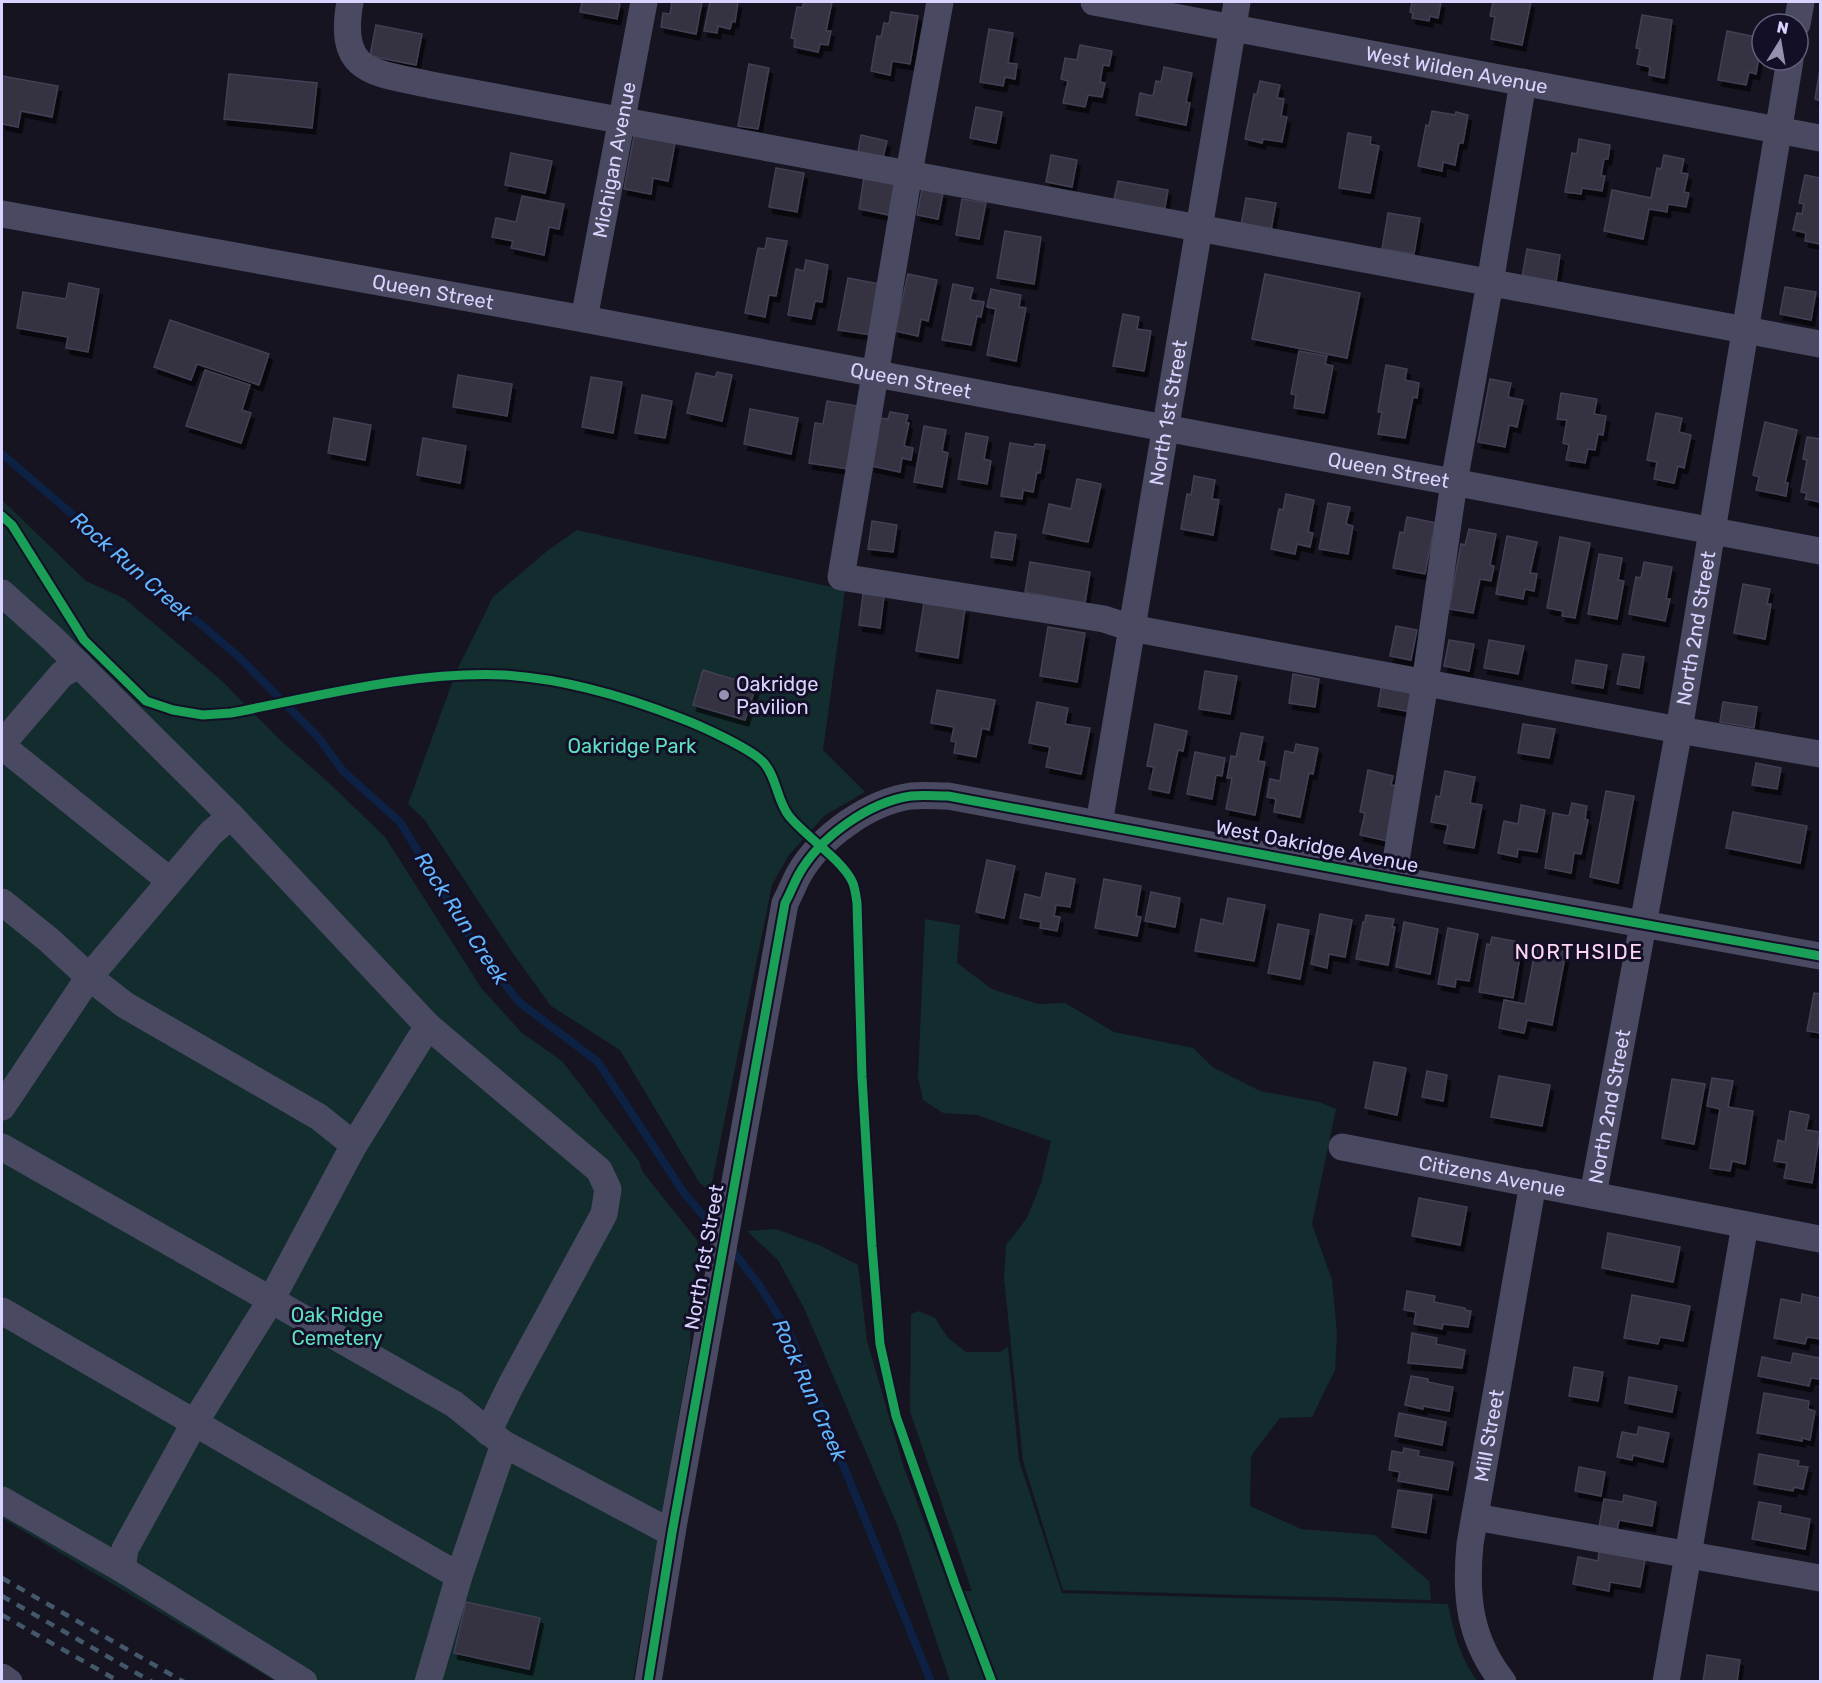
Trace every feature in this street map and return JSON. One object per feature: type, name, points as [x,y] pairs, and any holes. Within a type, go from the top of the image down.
[{"type":"street","points":[[350,2],[347,36],[349,48],[357,62],[376,73],[1821,344]]},
{"type":"street","name":"Michigan Avenue","points":[[584,319],[644,2]]},
{"type":"street","points":[[940,2],[909,173],[842,577],[1104,619],[1131,628],[1679,730],[1821,754]]},
{"type":"street","name":"West Wilden Avenue","points":[[1094,2],[1234,14],[1523,82],[1821,138]]},
{"type":"street","name":"North 1st Street","points":[[1099,824],[1200,229],[1234,14]]},
{"type":"street","name":"North 2nd Street","points":[[1593,1195],[1679,730],[1788,72]]},
{"type":"street","points":[[1393,879],[1425,683],[1454,482],[1523,82]]},
{"type":"street","name":"Queen Street","points":[[2,214],[584,319],[1821,551]]},
{"type":"street","points":[[2,593],[80,665],[231,816],[428,1026],[599,1170],[608,1190],[604,1214],[511,1385],[428,1682]]},
{"type":"street","points":[[80,665],[62,674],[2,745],[169,880]]},
{"type":"street","name":"West Oakridge Avenue","points":[[820,847],[852,820],[878,805],[911,796],[948,796],[1821,956]]},
{"type":"street","points":[[2,1107],[89,977],[169,880],[211,833],[231,816]]},
{"type":"street","name":"North 1st Street","points":[[648,1682],[672,1533],[786,903],[800,873],[820,847]]},
{"type":"street","points":[[2,902],[125,1005],[319,1117],[354,1145]]},
{"type":"street","points":[[122,1569],[125,1549],[195,1422],[271,1300],[354,1145],[428,1026]]},
{"type":"street","points":[[2,1147],[454,1404],[496,1438],[672,1533]]},
{"type":"street","name":"Citizens Avenue","points":[[1342,1147],[1821,1239]]},
{"type":"street","name":"Mill Street","points":[[1503,1682],[1489,1664],[1476,1636],[1468,1600],[1467,1574],[1474,1517],[1533,1183]]},
{"type":"street","points":[[1666,1682],[1745,1225]]},
{"type":"street","points":[[2,1311],[459,1576]]},
{"type":"street","points":[[2,1500],[122,1569],[304,1682]]},
{"type":"street","points":[[1474,1517],[1821,1578]]},
{"type":"street","points":[[2,1677],[9,1682]]},
{"type":"green space","name":"Oak Ridge Cemetery","points":[[2,500],[86,581],[125,599],[222,681],[279,739],[385,837],[482,989],[522,1033],[562,1061],[639,1161],[642,1171],[697,1240],[699,1249],[691,1310],[690,1351],[633,1681],[275,1681],[2,1518]]},
{"type":"green space","name":"Oakridge Park","points":[[577,530],[845,590],[823,750],[865,792],[824,816],[789,855],[772,885],[710,1192],[699,1182],[620,1050],[551,1006],[512,952],[424,819],[408,804],[456,672],[493,597],[547,551]]},
{"type":"green space","points":[[925,919],[960,925],[957,963],[992,989],[1038,1004],[1065,1003],[1114,1032],[1193,1048],[1214,1068],[1260,1091],[1319,1102],[1336,1109],[1312,1224],[1332,1280],[1337,1334],[1335,1370],[1312,1417],[1280,1418],[1251,1456],[1250,1506],[1301,1529],[1375,1535],[1429,1581],[1431,1600],[1063,1590],[1023,1461],[1004,1278],[1006,1245],[1027,1218],[1041,1183],[1051,1141],[977,1115],[943,1113],[923,1100],[918,1077]]},
{"type":"green space","points":[[776,1229],[819,1245],[858,1265],[867,1341],[904,1468],[951,1591],[972,1591],[910,1412],[911,1314],[919,1311],[935,1318],[948,1338],[966,1352],[1000,1352],[1008,1347],[1019,1460],[1062,1593],[1448,1604],[1458,1644],[1477,1681],[950,1681],[898,1527],[804,1308],[778,1260],[747,1231]]},
{"type":"building","points":[[582,2],[620,4],[617,19],[580,12]]},
{"type":"building","points":[[672,2],[702,2],[696,34],[661,27],[663,13],[670,14]]},
{"type":"building","points":[[710,2],[738,2],[735,22],[732,21],[730,29],[718,26],[717,33],[704,31]]},
{"type":"building","points":[[804,2],[832,2],[826,31],[831,31],[828,45],[820,44],[818,52],[794,47],[795,39],[791,38],[797,7],[802,8]]},
{"type":"building","points":[[1412,2],[1441,2],[1438,18],[1430,16],[1429,21],[1412,18],[1413,13],[1410,12]]},
{"type":"building","points":[[1493,2],[1531,2],[1522,45],[1491,39],[1495,17],[1490,16]]},
{"type":"building","points":[[891,12],[918,16],[910,64],[892,61],[890,75],[871,71],[877,36],[881,37],[884,23],[889,24]]},
{"type":"building","points":[[1642,15],[1672,20],[1664,78],[1649,75],[1650,67],[1637,64],[1640,49],[1636,48]]},
{"type":"building","points":[[376,25],[422,34],[416,65],[370,56]]},
{"type":"building","points":[[989,29],[1013,33],[1008,63],[1017,64],[1015,79],[1005,77],[1003,86],[980,82]]},
{"type":"building","points":[[1727,31],[1750,36],[1750,72],[1756,72],[1756,74],[1749,72],[1746,85],[1718,80]]},
{"type":"building","points":[[1080,45],[1112,51],[1109,66],[1103,65],[1100,82],[1105,83],[1102,97],[1088,95],[1085,107],[1063,103],[1068,81],[1061,79],[1065,58],[1077,60]]},
{"type":"building","points":[[749,64],[769,68],[758,129],[738,126]]},
{"type":"building","points":[[1164,67],[1192,73],[1186,102],[1190,103],[1186,125],[1136,115],[1140,93],[1153,96],[1156,81],[1161,82]]},
{"type":"building","points":[[1820,69],[1820,101],[1815,99]]},
{"type":"building","points":[[229,74],[317,83],[312,128],[224,119]]},
{"type":"building","points":[[2,76],[58,86],[52,117],[21,111],[18,127],[2,124]]},
{"type":"building","points":[[1260,81],[1280,85],[1277,98],[1284,99],[1281,116],[1287,117],[1282,142],[1263,139],[1262,143],[1245,139],[1254,94],[1257,94]]},
{"type":"building","points":[[976,107],[1002,112],[996,143],[970,138]]},
{"type":"building","points":[[1432,111],[1468,115],[1463,143],[1459,143],[1455,165],[1443,162],[1442,171],[1418,166],[1426,125],[1429,126]]},
{"type":"building","points":[[1348,133],[1371,137],[1370,144],[1379,146],[1370,193],[1339,188]]},
{"type":"building","points":[[861,135],[887,141],[883,157],[858,152]]},
{"type":"building","points":[[634,136],[675,143],[668,181],[653,178],[651,194],[624,189]]},
{"type":"building","points":[[1579,139],[1610,145],[1608,159],[1604,159],[1601,176],[1605,176],[1602,191],[1582,188],[1581,194],[1565,192],[1572,153],[1577,154]]},
{"type":"building","points":[[511,153],[552,161],[545,193],[505,185]]},
{"type":"building","points":[[1051,155],[1077,160],[1072,187],[1046,182]]},
{"type":"building","points":[[1664,155],[1684,159],[1681,173],[1688,174],[1684,192],[1689,193],[1686,207],[1668,204],[1667,212],[1649,209],[1643,239],[1604,231],[1612,190],[1651,198],[1657,168],[1661,169]]},
{"type":"building","points":[[776,168],[804,173],[797,212],[769,207]]},
{"type":"building","points":[[1805,175],[1820,178],[1820,244],[1805,241],[1806,233],[1793,230],[1797,213],[1802,214],[1804,204],[1799,203]]},
{"type":"building","points":[[864,177],[895,182],[889,215],[859,209]]},
{"type":"building","points":[[1118,181],[1168,190],[1164,213],[1113,204]]},
{"type":"building","points":[[922,189],[943,193],[938,219],[917,215]]},
{"type":"building","points":[[522,196],[564,204],[559,229],[549,227],[544,255],[511,248],[513,241],[492,237],[496,218],[516,222]]},
{"type":"building","points":[[1246,198],[1276,203],[1271,230],[1241,225]]},
{"type":"building","points":[[962,199],[986,203],[979,239],[956,235]]},
{"type":"building","points":[[1388,213],[1420,218],[1414,254],[1382,249]]},
{"type":"building","points":[[1005,231],[1041,237],[1034,284],[997,278]]},
{"type":"building","points":[[767,238],[787,241],[776,296],[769,295],[765,317],[745,313],[758,248],[765,249]]},
{"type":"building","points":[[1527,249],[1560,255],[1556,282],[1522,277]]},
{"type":"building","points":[[806,260],[828,265],[822,302],[815,301],[811,319],[788,315],[796,269],[804,271]]},
{"type":"building","points":[[908,274],[937,280],[928,321],[921,319],[918,336],[895,331]]},
{"type":"building","points":[[1265,274],[1360,293],[1347,358],[1252,339]]},
{"type":"building","points":[[848,278],[880,284],[871,335],[838,330]]},
{"type":"building","points":[[69,283],[99,289],[88,352],[66,348],[68,337],[17,328],[23,292],[66,299]]},
{"type":"building","points":[[953,284],[973,288],[970,300],[984,302],[981,317],[977,316],[971,345],[942,340]]},
{"type":"building","points":[[1785,287],[1816,292],[1811,320],[1780,314]]},
{"type":"building","points":[[991,289],[1021,295],[1019,307],[1026,308],[1016,361],[987,355],[996,309],[987,307]]},
{"type":"building","points":[[1123,314],[1139,317],[1137,329],[1151,331],[1144,371],[1113,366]]},
{"type":"building","points":[[170,320],[269,354],[259,385],[197,364],[191,380],[154,367]]},
{"type":"building","points":[[1299,351],[1327,356],[1325,364],[1333,366],[1324,413],[1294,408],[1296,395],[1291,394]]},
{"type":"building","points":[[1386,365],[1407,369],[1405,380],[1419,383],[1417,398],[1413,397],[1405,438],[1378,434],[1382,412],[1378,412]]},
{"type":"building","points":[[205,370],[250,385],[242,410],[251,413],[241,443],[186,426]]},
{"type":"building","points":[[717,372],[732,375],[722,421],[687,413],[696,373],[715,377]]},
{"type":"building","points":[[458,375],[512,384],[507,416],[453,407]]},
{"type":"building","points":[[591,377],[622,382],[613,433],[582,427]]},
{"type":"building","points":[[1490,379],[1511,383],[1508,397],[1523,400],[1517,427],[1509,425],[1505,447],[1478,442]]},
{"type":"building","points":[[1561,393],[1597,399],[1594,414],[1606,416],[1603,435],[1598,434],[1595,450],[1588,449],[1585,463],[1566,460],[1569,445],[1563,443],[1567,420],[1557,419]]},
{"type":"building","points":[[642,395],[672,401],[665,438],[635,433]]},
{"type":"building","points":[[827,401],[858,406],[848,469],[809,463],[815,423],[823,424]]},
{"type":"building","points":[[750,409],[798,418],[791,454],[744,444]]},
{"type":"building","points":[[890,412],[908,415],[906,423],[909,423],[904,446],[913,448],[911,460],[902,458],[900,472],[871,466],[880,418],[888,419]]},
{"type":"building","points":[[1656,413],[1682,418],[1679,432],[1691,435],[1684,468],[1678,466],[1674,483],[1654,479],[1657,462],[1647,460]]},
{"type":"building","points":[[334,418],[371,425],[365,460],[328,453]]},
{"type":"building","points":[[1765,422],[1797,430],[1785,483],[1788,483],[1786,496],[1756,490],[1759,477],[1753,475]]},
{"type":"building","points":[[924,426],[946,430],[942,451],[948,453],[942,487],[914,482]]},
{"type":"building","points":[[966,433],[988,437],[984,459],[991,461],[987,484],[958,479]]},
{"type":"building","points":[[1807,437],[1820,439],[1820,502],[1805,499],[1807,493],[1801,492],[1807,460],[1803,459]]},
{"type":"building","points":[[423,438],[466,446],[460,483],[417,475]]},
{"type":"building","points":[[1010,443],[1034,447],[1035,444],[1045,445],[1040,473],[1037,472],[1033,492],[1023,490],[1022,499],[1001,496]]},
{"type":"building","points":[[1194,476],[1215,480],[1212,499],[1219,500],[1213,535],[1181,529],[1187,494],[1191,495]]},
{"type":"building","points":[[1077,479],[1101,484],[1088,542],[1043,533],[1049,504],[1071,509]]},
{"type":"building","points":[[1286,494],[1314,500],[1308,532],[1313,533],[1310,547],[1297,544],[1295,554],[1271,549],[1279,509],[1283,510]]},
{"type":"building","points":[[1328,503],[1350,507],[1346,524],[1353,526],[1348,554],[1319,549]]},
{"type":"building","points":[[1407,517],[1437,523],[1425,574],[1393,568],[1400,532],[1404,533]]},
{"type":"building","points":[[872,521],[897,525],[893,552],[868,549]]},
{"type":"building","points":[[1469,529],[1496,534],[1490,565],[1494,566],[1491,581],[1480,579],[1473,613],[1449,609],[1461,544],[1465,545]]},
{"type":"building","points":[[995,532],[1016,535],[1012,560],[991,557]]},
{"type":"building","points":[[1507,536],[1537,542],[1530,573],[1537,574],[1534,591],[1525,589],[1523,599],[1496,594]]},
{"type":"building","points":[[1560,537],[1590,543],[1575,618],[1562,616],[1563,611],[1547,608]]},
{"type":"building","points":[[1599,554],[1622,558],[1618,580],[1624,581],[1617,619],[1588,614]]},
{"type":"building","points":[[1030,562],[1090,572],[1085,603],[1025,592]]},
{"type":"building","points":[[1644,562],[1672,567],[1666,599],[1670,599],[1665,621],[1629,614],[1636,577],[1641,578]]},
{"type":"building","points":[[1743,584],[1770,589],[1767,604],[1771,604],[1765,639],[1734,633]]},
{"type":"building","points":[[863,594],[884,596],[880,628],[859,625]]},
{"type":"building","points":[[924,603],[965,609],[958,658],[916,651]]},
{"type":"building","points":[[1396,626],[1417,630],[1411,660],[1390,656]]},
{"type":"building","points":[[1048,627],[1085,633],[1077,682],[1040,676]]},
{"type":"building","points":[[1449,640],[1474,644],[1469,671],[1444,666]]},
{"type":"building","points":[[1489,640],[1524,646],[1518,674],[1484,668]]},
{"type":"building","points":[[1623,654],[1644,657],[1639,688],[1617,684]]},
{"type":"building","points":[[1576,660],[1607,665],[1603,688],[1572,683]]},
{"type":"building","name":"Oakridge Pavilion","points":[[703,670],[756,686],[745,720],[693,705]]},
{"type":"building","points":[[1205,671],[1237,676],[1230,714],[1199,709]]},
{"type":"building","points":[[1293,674],[1319,679],[1315,707],[1289,703]]},
{"type":"building","points":[[1382,683],[1416,689],[1411,712],[1378,706]]},
{"type":"building","points":[[937,690],[995,700],[989,730],[982,728],[976,757],[954,753],[956,742],[951,741],[954,727],[931,723]]},
{"type":"building","points":[[1037,702],[1068,708],[1065,724],[1090,728],[1081,774],[1046,767],[1050,747],[1029,743]]},
{"type":"building","points":[[1723,702],[1757,707],[1754,728],[1720,722]]},
{"type":"building","points":[[1155,724],[1187,731],[1183,751],[1178,750],[1169,793],[1149,789],[1154,767],[1147,766]]},
{"type":"building","points":[[1523,724],[1555,729],[1549,758],[1518,753]]},
{"type":"building","points":[[1241,733],[1263,737],[1258,761],[1265,762],[1255,815],[1226,809],[1232,778],[1227,778],[1231,756],[1236,757]]},
{"type":"building","points":[[1296,744],[1318,748],[1313,774],[1309,773],[1300,817],[1274,812],[1276,799],[1267,797],[1270,779],[1280,781],[1285,751],[1294,753]]},
{"type":"building","points":[[1195,752],[1225,758],[1222,776],[1216,775],[1212,799],[1187,794]]},
{"type":"building","points":[[1756,763],[1781,768],[1777,789],[1752,785]]},
{"type":"building","points":[[1368,770],[1393,776],[1391,785],[1404,787],[1388,841],[1360,835],[1365,813],[1360,812]]},
{"type":"building","points":[[1445,771],[1475,777],[1470,803],[1482,805],[1474,848],[1444,843],[1448,825],[1431,822],[1436,796],[1440,797]]},
{"type":"building","points":[[1606,791],[1634,796],[1618,883],[1590,877]]},
{"type":"building","points":[[1572,803],[1587,806],[1585,819],[1588,820],[1581,854],[1574,853],[1571,873],[1545,868],[1553,813],[1569,816]]},
{"type":"building","points":[[1521,805],[1545,810],[1537,852],[1518,849],[1517,857],[1498,853],[1504,821],[1518,824]]},
{"type":"building","points":[[1733,812],[1807,826],[1800,863],[1726,848]]},
{"type":"building","points":[[987,860],[1015,866],[1004,918],[976,912]]},
{"type":"building","points":[[1046,873],[1075,879],[1070,907],[1056,905],[1054,916],[1060,917],[1057,931],[1040,928],[1041,922],[1020,918],[1025,894],[1041,898]]},
{"type":"building","points":[[1104,879],[1141,886],[1136,916],[1141,917],[1137,936],[1095,928]]},
{"type":"building","points":[[1151,892],[1180,898],[1175,927],[1145,921]]},
{"type":"building","points":[[1228,898],[1265,905],[1254,961],[1195,951],[1201,919],[1223,924]]},
{"type":"building","points":[[1320,914],[1352,920],[1345,957],[1329,954],[1327,968],[1311,964]]},
{"type":"building","points":[[1366,915],[1394,919],[1392,927],[1395,927],[1388,965],[1356,959]]},
{"type":"building","points":[[1404,922],[1438,929],[1430,974],[1396,967]]},
{"type":"building","points":[[1278,924],[1309,930],[1300,979],[1268,973]]},
{"type":"building","points":[[1448,928],[1478,934],[1469,981],[1456,979],[1455,987],[1438,984]]},
{"type":"building","points":[[1492,937],[1519,942],[1518,950],[1521,950],[1513,998],[1479,992],[1487,944],[1490,945]]},
{"type":"building","points":[[1536,946],[1566,952],[1552,1025],[1527,1020],[1524,1033],[1499,1028],[1504,1000],[1525,1004]]},
{"type":"building","points":[[1814,993],[1820,994],[1820,1033],[1807,1031]]},
{"type":"building","points":[[1374,1062],[1406,1068],[1397,1115],[1365,1108]]},
{"type":"building","points":[[1427,1071],[1447,1075],[1443,1101],[1422,1097]]},
{"type":"building","points":[[1499,1076],[1550,1085],[1542,1126],[1491,1117]]},
{"type":"building","points":[[1712,1078],[1733,1081],[1728,1107],[1753,1111],[1745,1164],[1732,1161],[1730,1171],[1710,1168],[1720,1109],[1707,1106]]},
{"type":"building","points":[[1672,1079],[1705,1084],[1694,1144],[1662,1138]]},
{"type":"building","points":[[1790,1111],[1809,1115],[1806,1130],[1820,1132],[1812,1183],[1784,1178],[1787,1163],[1774,1161],[1778,1140],[1785,1142]]},
{"type":"building","points":[[1419,1198],[1467,1207],[1460,1245],[1412,1236]]},
{"type":"building","points":[[1608,1233],[1680,1247],[1673,1282],[1602,1268]]},
{"type":"building","points":[[1407,1291],[1435,1296],[1434,1302],[1471,1311],[1468,1327],[1443,1324],[1442,1329],[1414,1324],[1416,1312],[1404,1310]]},
{"type":"building","points":[[1802,1294],[1820,1298],[1820,1339],[1807,1337],[1805,1344],[1774,1338],[1781,1299],[1801,1303]]},
{"type":"building","points":[[1632,1295],[1690,1306],[1683,1341],[1660,1337],[1658,1344],[1624,1338]]},
{"type":"building","points":[[1412,1333],[1437,1338],[1436,1344],[1465,1350],[1462,1368],[1408,1363]]},
{"type":"building","points":[[1793,1353],[1820,1358],[1820,1379],[1811,1378],[1809,1386],[1758,1376],[1762,1357],[1791,1363]]},
{"type":"building","points":[[1574,1367],[1603,1372],[1598,1401],[1569,1396]]},
{"type":"building","points":[[1411,1376],[1453,1387],[1449,1411],[1405,1405]]},
{"type":"building","points":[[1629,1377],[1677,1386],[1672,1412],[1625,1403]]},
{"type":"building","points":[[1764,1393],[1809,1401],[1808,1409],[1815,1411],[1810,1440],[1802,1438],[1802,1441],[1757,1433]]},
{"type":"building","points":[[1399,1413],[1446,1422],[1442,1445],[1395,1436]]},
{"type":"building","points":[[1639,1427],[1669,1433],[1663,1462],[1633,1455],[1632,1460],[1617,1457],[1622,1432],[1637,1435]]},
{"type":"building","points":[[1404,1448],[1419,1451],[1418,1456],[1453,1462],[1448,1490],[1398,1481],[1400,1472],[1389,1470],[1392,1451],[1403,1453]]},
{"type":"building","points":[[1759,1454],[1799,1461],[1798,1466],[1808,1467],[1803,1489],[1794,1487],[1793,1491],[1754,1484]]},
{"type":"building","points":[[1579,1467],[1605,1472],[1601,1496],[1575,1491]]},
{"type":"building","points":[[1398,1490],[1432,1495],[1426,1533],[1392,1527]]},
{"type":"building","points":[[1624,1495],[1656,1502],[1652,1526],[1619,1520],[1617,1531],[1599,1527],[1604,1499],[1623,1502]]},
{"type":"building","points":[[1759,1502],[1781,1506],[1780,1513],[1810,1519],[1805,1549],[1752,1539]]},
{"type":"building","points":[[1599,1551],[1645,1560],[1640,1587],[1610,1582],[1609,1591],[1573,1584],[1578,1557],[1598,1561]]},
{"type":"building","points":[[466,1602],[540,1618],[529,1669],[454,1653]]},
{"type":"building","points":[[1707,1655],[1740,1660],[1737,1682],[1703,1682]]},
{"type":"waterway","name":"Rock Run Creek","points":[[2,454],[239,657],[318,737],[343,771],[400,822],[480,953],[519,1002],[598,1062],[684,1193],[721,1236]]},
{"type":"waterway","name":"Rock Run Creek","points":[[729,1246],[759,1285],[791,1336],[931,1682]]},
{"type":"railway","points":[[2,1578],[184,1682]]},
{"type":"railway","points":[[2,1596],[152,1682]]},
{"type":"railway","points":[[2,1615],[120,1682]]},
{"type":"cycle path","points":[[2,516],[12,525],[84,640],[146,701],[173,710],[203,715],[231,713],[401,681],[470,675],[505,675],[550,680],[637,703],[712,732],[737,744],[764,763],[789,816],[847,872],[855,889],[862,1077],[880,1344],[896,1416],[992,1682]]},
{"type":"cycle path","points":[[648,1682],[672,1533],[785,903],[808,860],[819,847],[847,823],[895,800],[911,796],[948,796],[1820,956]]},
{"type":"place","name":"Oakridge Pavilion","points":[[724,695]]},
{"type":"district","name":"NORTHSIDE","points":[[1579,951]]}]
